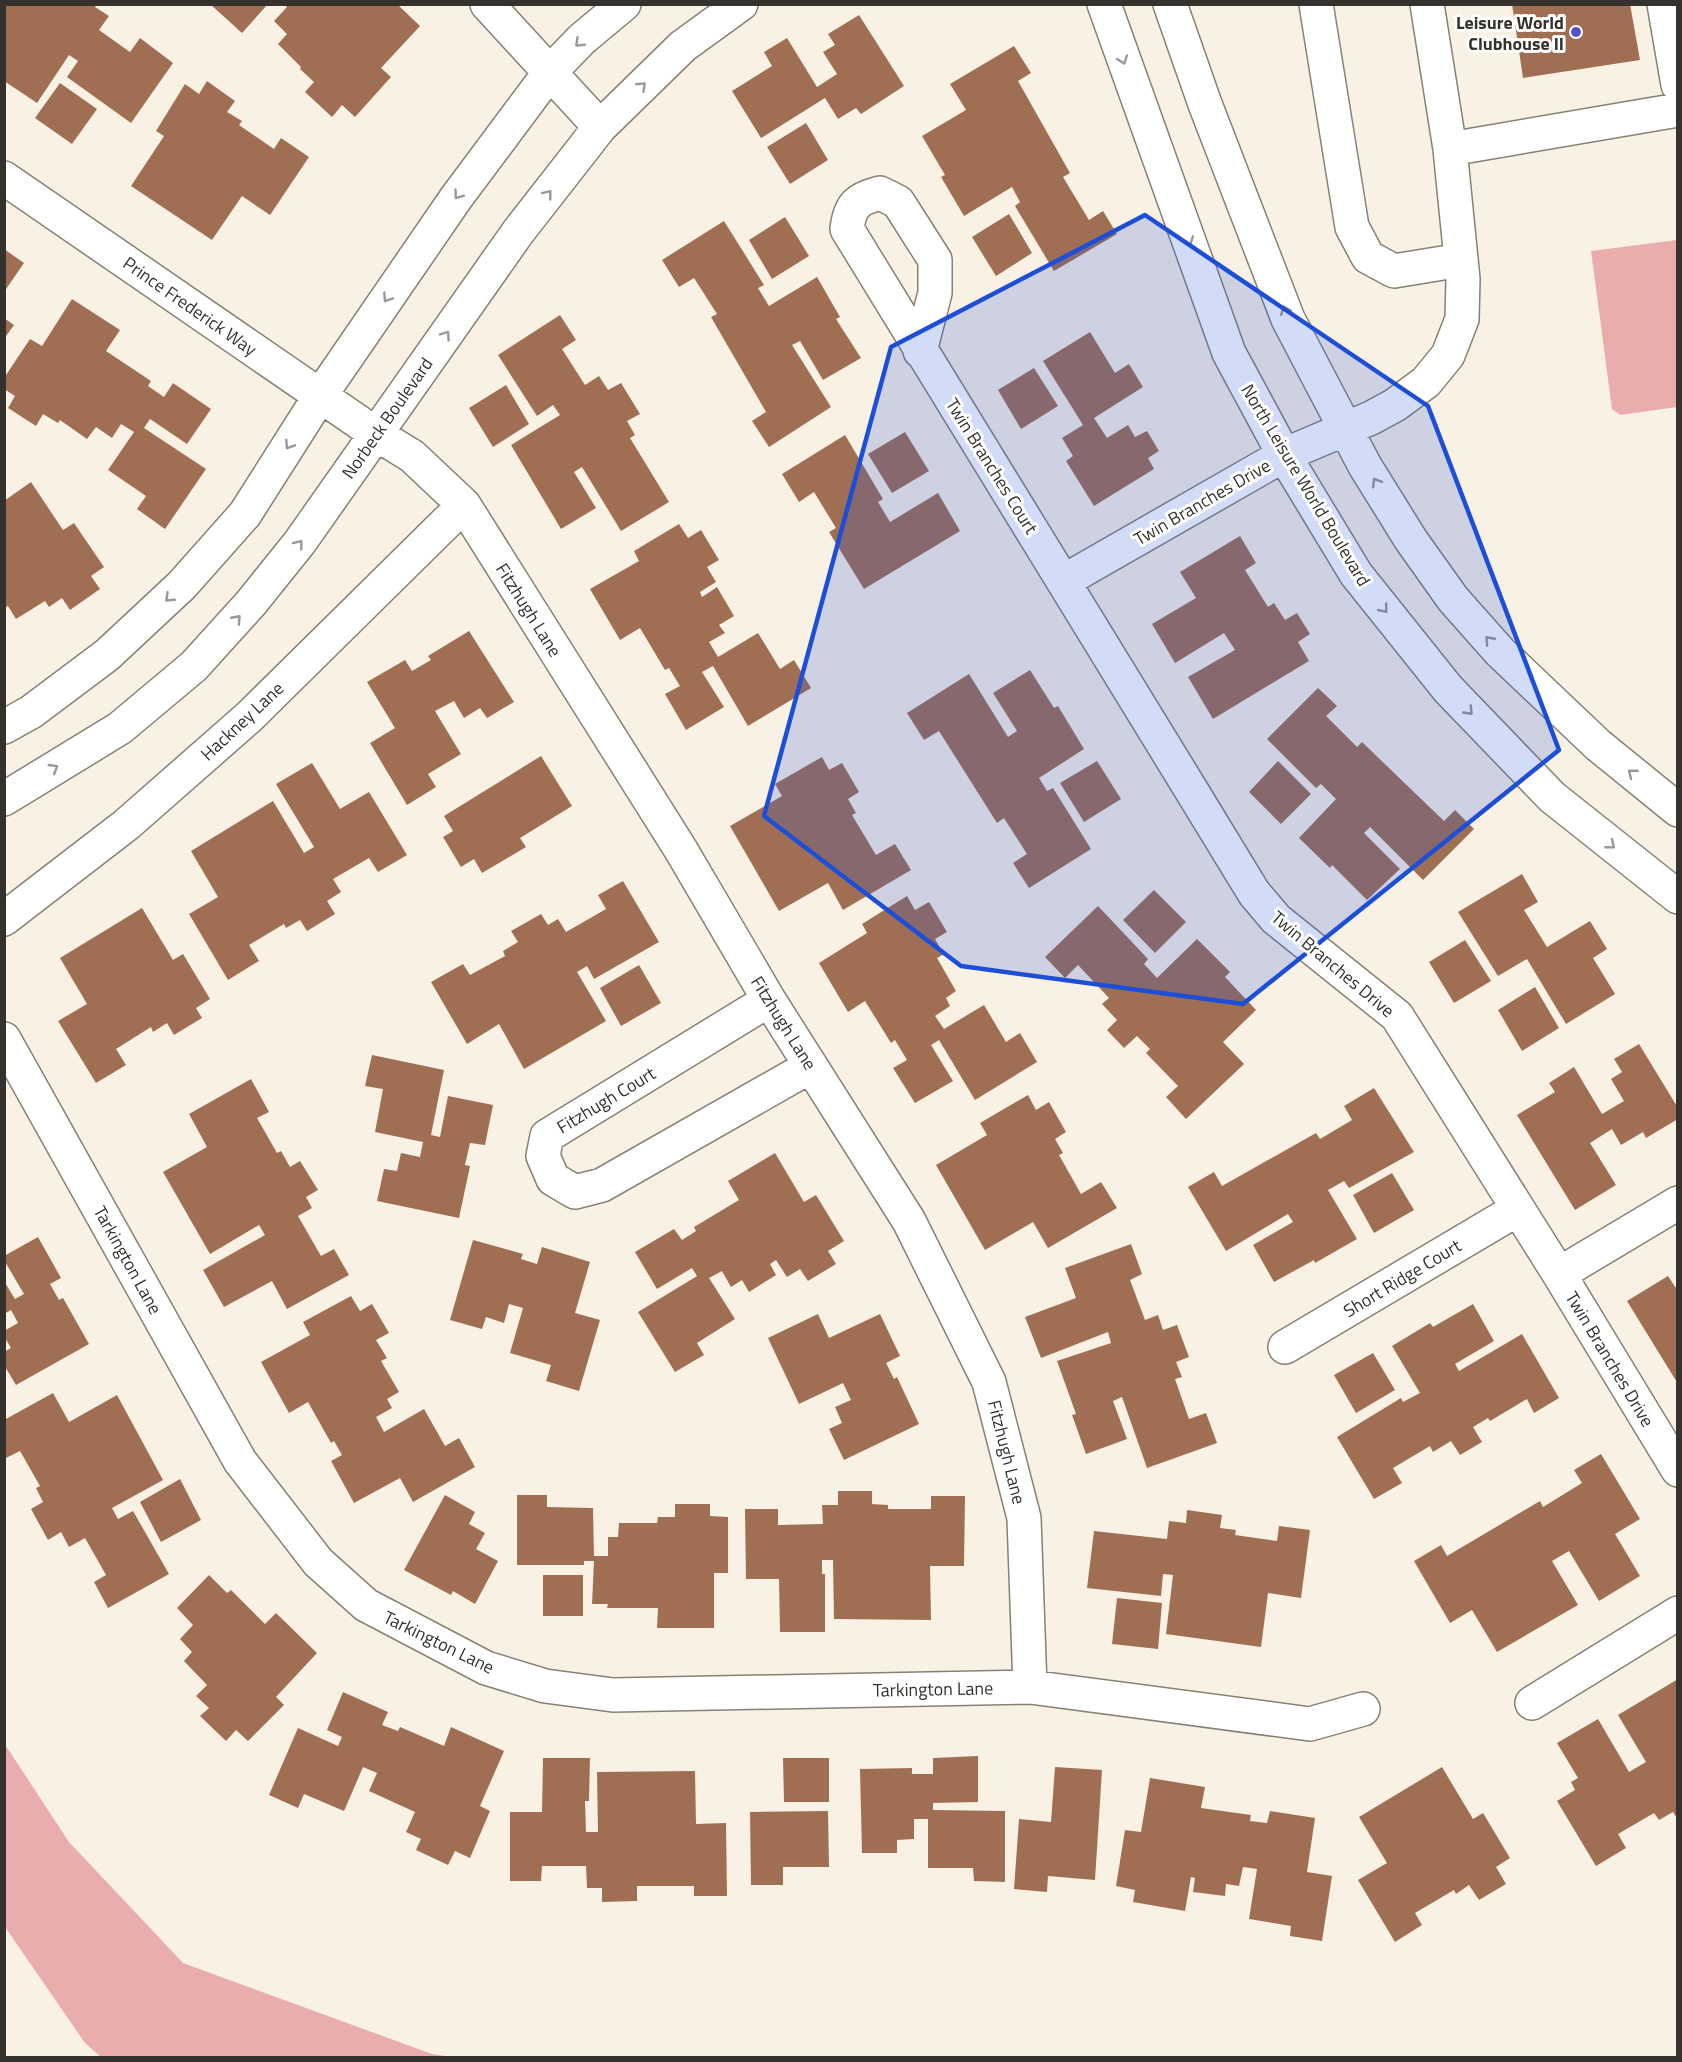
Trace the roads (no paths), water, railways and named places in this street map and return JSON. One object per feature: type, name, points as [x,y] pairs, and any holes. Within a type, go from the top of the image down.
[{"type":"street","points":[[487,4],[600,127]]},
{"type":"street","points":[[4,727],[31,712],[107,655],[183,585],[244,514],[320,396],[456,198],[550,72],[582,39],[624,4]]},
{"type":"street","name":"Norbeck Boulevard","points":[[4,798],[120,728],[194,666],[251,603],[300,542],[518,231],[600,127],[683,46],[741,4]]},
{"type":"street","name":"North Leisure World Boulevard","points":[[1104,4],[1229,353],[1284,455],[1356,574],[1448,689],[1552,797],[1677,897]]},
{"type":"street","points":[[1170,4],[1205,104],[1288,319],[1365,466],[1453,599],[1500,652],[1598,745],[1677,810]]},
{"type":"street","points":[[1316,4],[1352,227],[1368,257],[1394,271],[1461,261]]},
{"type":"street","name":"Twin Branches Drive","points":[[1427,4],[1459,223],[1463,279],[1462,319],[1448,355],[1426,382],[1395,405],[1346,430],[1284,455],[1064,581],[1254,893],[1276,919],[1397,1016],[1559,1274],[1677,1470]]},
{"type":"street","points":[[1670,15],[1677,85]]},
{"type":"street","points":[[1449,149],[1677,110]]},
{"type":"street","name":"Prince Frederick Way","points":[[4,178],[376,434]]},
{"type":"street","name":"Twin Branches Court","points":[[920,351],[1064,581]]},
{"type":"street","name":"Fitzhugh Lane","points":[[376,434],[412,456],[464,505],[681,850],[769,1000],[909,1221],[989,1382],[1024,1518],[1030,1687]]},
{"type":"street","name":"Hackney Lane","points":[[4,919],[126,825],[249,717],[464,505]]},
{"type":"street","name":"Fitzhugh Court","points":[[769,1000],[547,1136],[543,1156],[553,1179],[575,1192],[602,1185],[811,1066]]},
{"type":"street","name":"Tarkington Lane","points":[[4,1039],[240,1461],[318,1562],[366,1605],[486,1668],[545,1686],[613,1695],[1030,1687],[1310,1724],[1363,1709]]},
{"type":"street","points":[[1559,1274],[1677,1203]]},
{"type":"street","name":"Short Ridge Court","points":[[1285,1347],[1518,1209]]},
{"type":"street","points":[[1532,1703],[1677,1613]]},
{"type":"place","name":"Leisure World Clubhouse II","points":[[1576,32]]}]
